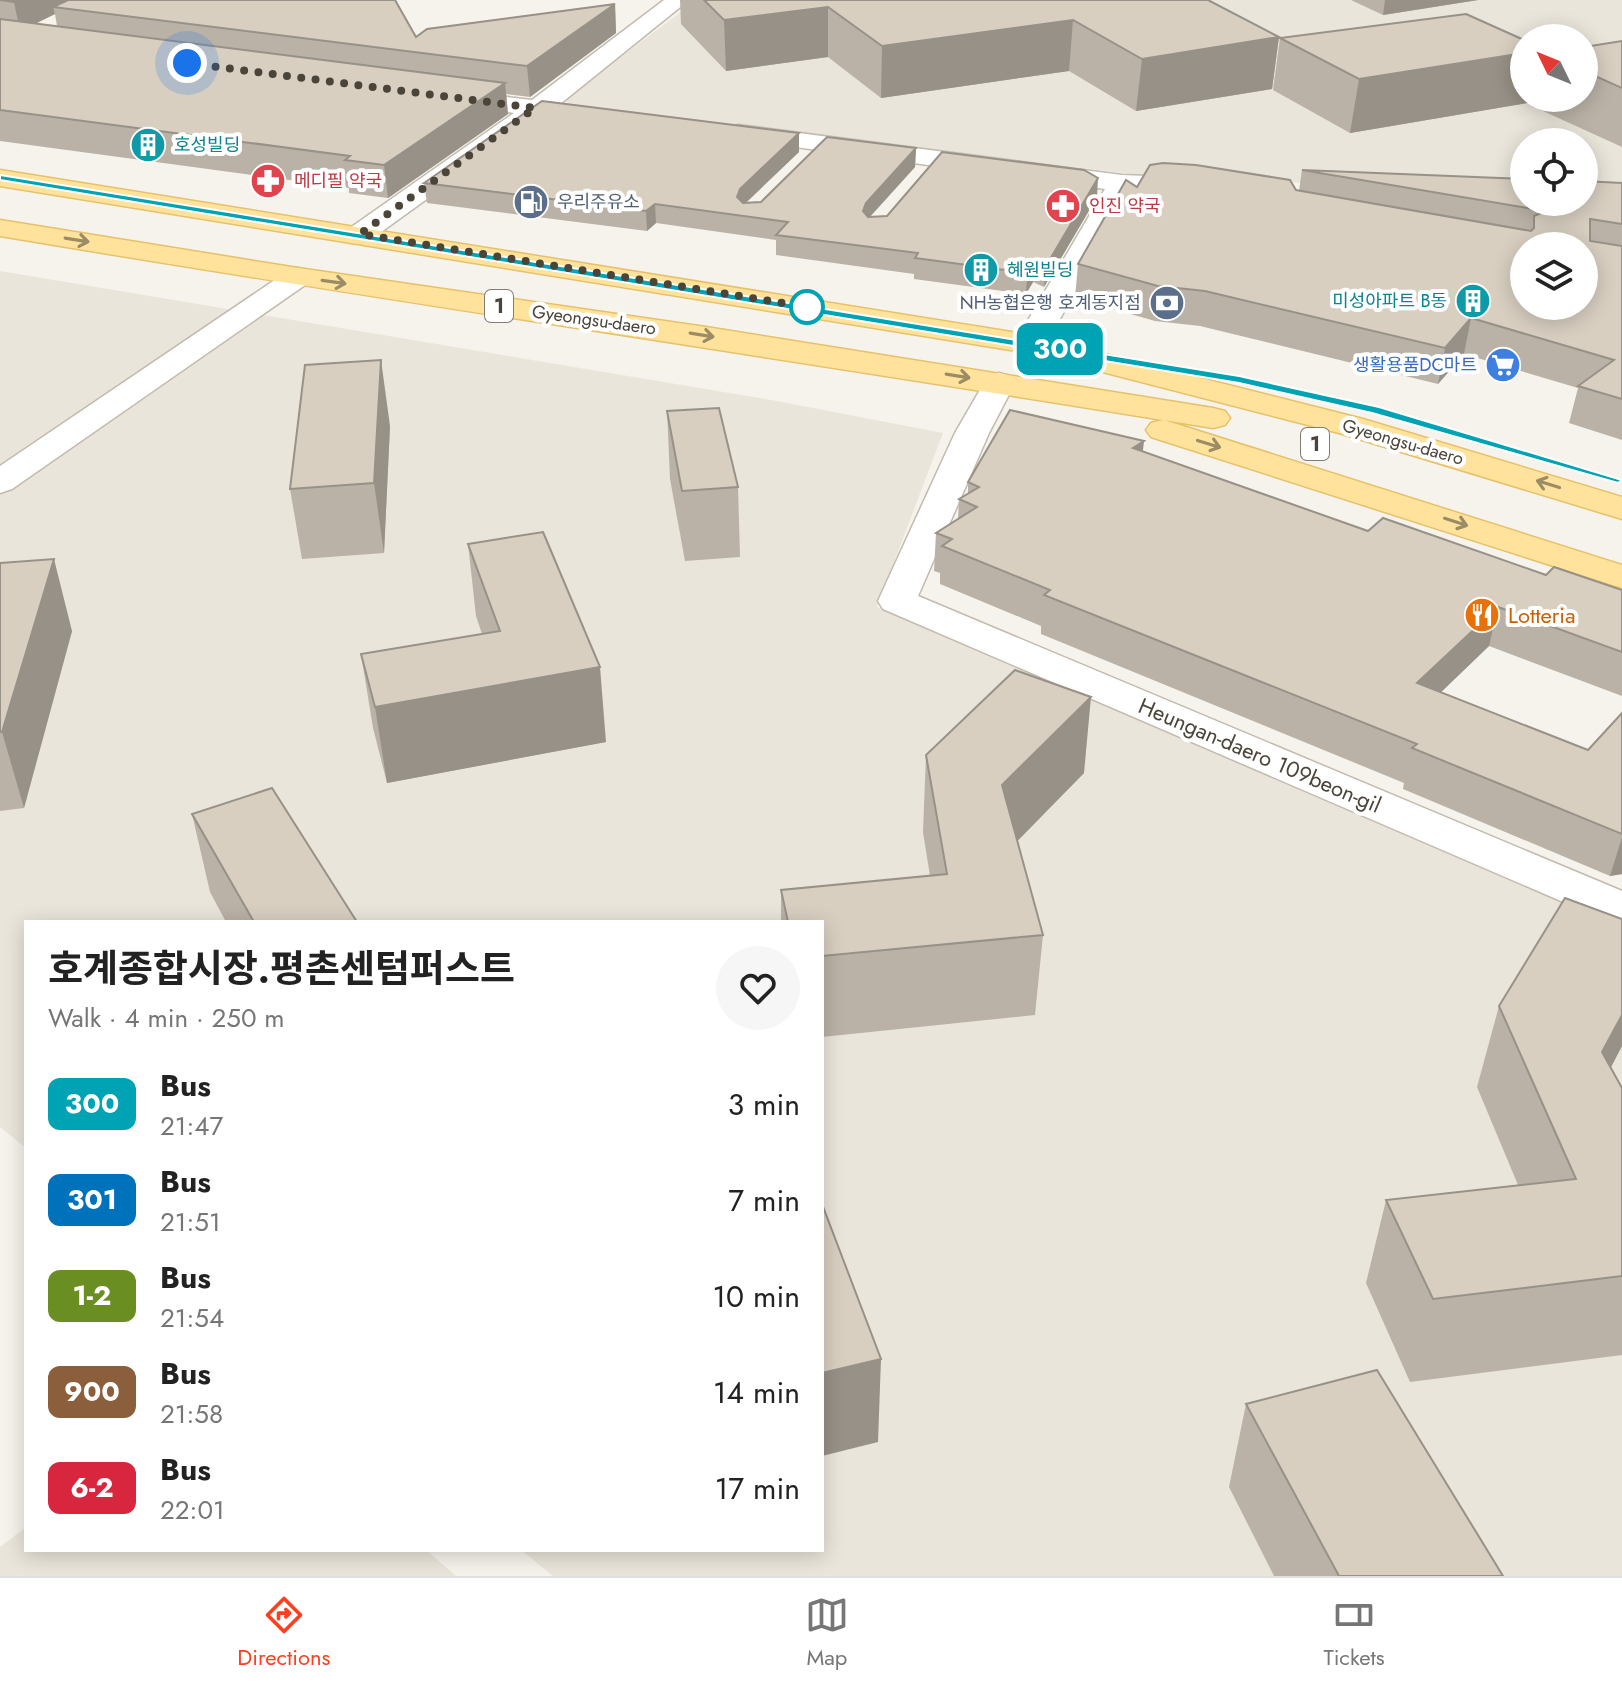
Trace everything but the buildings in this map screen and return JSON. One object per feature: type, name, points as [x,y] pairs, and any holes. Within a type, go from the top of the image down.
[{"type":"main road","name":"Gyeongsu-daero","points":[[0,178],[1030,344],[1351,426],[1622,508]]},
{"type":"main road","name":"Gyeongsu-daero","points":[[0,228],[298,277],[690,333],[1198,414],[1363,456],[1622,537]]},
{"type":"main road","points":[[1030,344],[1239,379],[1375,410],[1622,480]]},
{"type":"main road","points":[[999,383],[1180,434],[1622,577]]},
{"type":"street","points":[[360,234],[678,0]]},
{"type":"street","points":[[424,94],[613,118]]},
{"type":"street","points":[[707,130],[1222,194]]},
{"type":"street","points":[[1030,344],[1122,183]]},
{"type":"street","points":[[0,482],[298,277]]},
{"type":"street","name":"Heungan-daero 109beon-gil","points":[[999,383],[972,433],[897,601],[1622,909]]},
{"type":"shaded area","points":[[697,0],[1622,0],[1622,198],[1598,197],[1598,128],[1510,128],[1510,192],[1149,176],[576,107],[563,100]]},
{"type":"shaded area","points":[[0,271],[766,399],[943,433],[877,607],[1622,926],[1622,1576],[553,1576],[523,1552],[824,1552],[824,920],[24,920],[24,1146],[0,1127]]},
{"type":"shaded area","points":[[24,1529],[24,1552],[428,1552],[456,1576],[0,1576],[0,1547]]},
{"type":"bus line","name":"300","points":[[0,178],[1239,379],[1375,410],[1622,480]]},
{"type":"place","name":"호성빌딩","points":[[148,145]]},
{"type":"place","name":"메디필 약국","points":[[268,181]]},
{"type":"place","name":"우리주유소","points":[[531,202]]},
{"type":"place","name":"인진 약국","points":[[1063,206]]},
{"type":"place","name":"혜원빌딩","points":[[981,270]]},
{"type":"place","name":"미성아파트 B동","points":[[1473,301]]},
{"type":"place","name":"NH농협은행 호계동지점","points":[[1167,303]]},
{"type":"place","name":"생활용품DC마트","points":[[1503,365]]},
{"type":"place","name":"Lotteria","points":[[1482,615]]},
{"type":"route","points":[[187,63],[535,108],[360,234],[807,307]]}]
